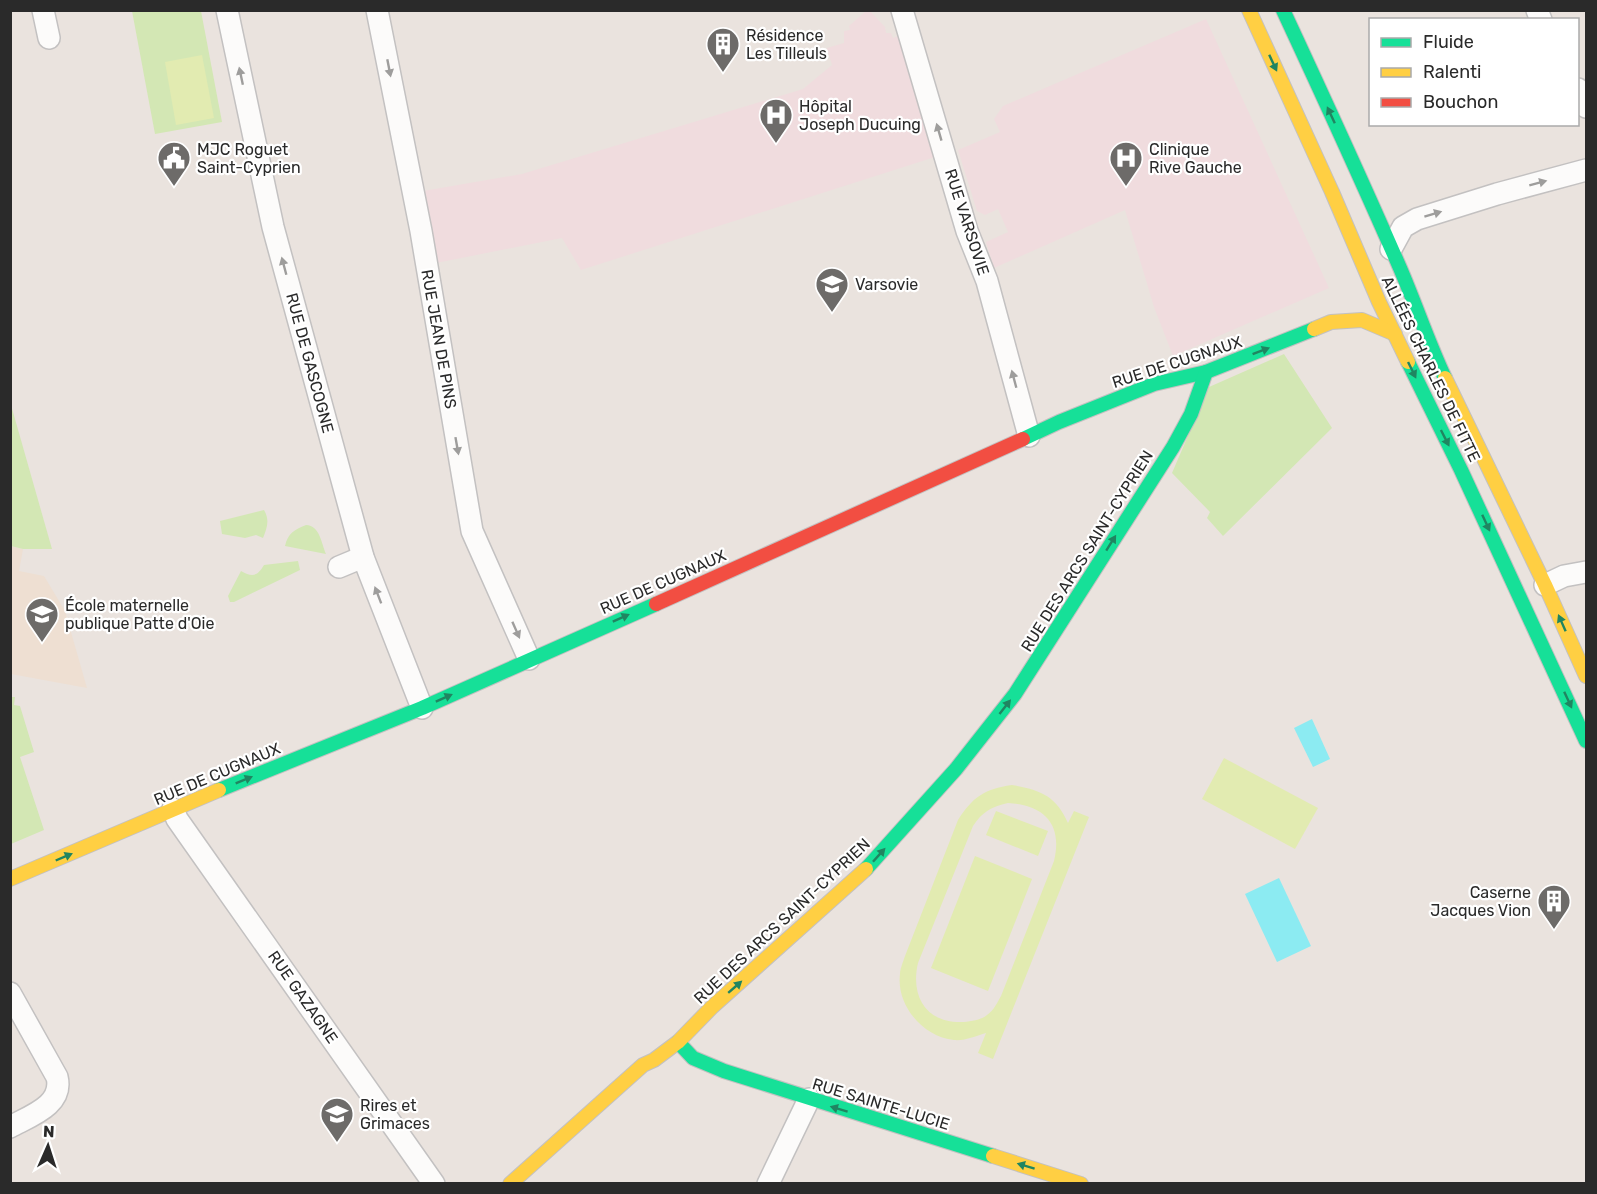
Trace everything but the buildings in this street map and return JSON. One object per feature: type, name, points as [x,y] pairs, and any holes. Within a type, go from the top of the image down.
[{"type":"street","points":[[43,10],[49,38]]},
{"type":"street","name":"RUE DE GASCOGNE","points":[[227,10],[273,227],[363,557],[385,635],[422,708]]},
{"type":"street","name":"RUE JEAN DE PINS","points":[[377,10],[421,231],[472,531],[529,659]]},
{"type":"street","name":"RUE VARSOVIE","points":[[902,10],[967,231],[987,281],[1029,436]]},
{"type":"street","name":"ALLÉES CHARLES DE FITTE","points":[[1249,10],[1332,192],[1367,290],[1395,334],[1587,741]]},
{"type":"street","points":[[1268,10],[1333,148],[1349,153]]},
{"type":"street","name":"ALLÉES CHARLES DE FITTE","points":[[1283,10],[1415,303],[1428,343],[1587,676]]},
{"type":"street","points":[[1579,91],[1587,107]]},
{"type":"street","points":[[1367,290],[1403,226],[1417,219],[1497,194],[1587,170]]},
{"type":"street","name":"RUE DE CUGNAUX","points":[[1331,322],[1343,308]]},
{"type":"street","name":"RUE DE CUGNAUX","points":[[10,879],[173,809],[422,708],[1029,436],[1154,384],[1206,372],[1331,322],[1362,320],[1395,334]]},
{"type":"street","name":"RUE DES ARCS SAINT-CYPRIEN","points":[[510,1184],[643,1065],[654,1060],[678,1042],[712,1007],[863,873],[964,759],[1016,694],[1173,447],[1191,414],[1206,372]]},
{"type":"street","points":[[339,567],[363,557]]},
{"type":"street","points":[[1545,585],[1564,576],[1587,572]]},
{"type":"street","name":"RUE GAZAGNE","points":[[173,809],[177,819],[434,1184]]},
{"type":"street","points":[[10,993],[57,1077],[59,1086],[52,1101],[45,1108],[10,1127]]},
{"type":"street","name":"RUE SAINTE-LUCIE","points":[[678,1042],[693,1058],[714,1067],[1079,1183]]},
{"type":"street","points":[[768,1184],[809,1099]]},
{"type":"shaded area","name":"Hôpital Joseph Ducuing","points":[[866,11],[870,11],[885,27],[886,33],[891,33],[893,38],[898,36],[935,157],[581,270],[562,238],[436,263],[423,191],[522,174],[803,89],[832,65],[827,48],[844,43],[844,31],[850,30],[849,26]]},
{"type":"shaded area","name":"Clinique Rive Gauche","points":[[1206,19],[1329,288],[1173,356],[1154,307],[1125,210],[994,268],[986,242],[1008,232],[998,209],[985,215],[977,211],[958,150],[1000,132],[994,119],[1003,106]]},
{"type":"shaded area","name":"École maternelle publique Patte d'Oie","points":[[10,546],[23,549],[19,571],[44,576],[65,611],[87,688],[11,674]]},
{"type":"green space","points":[[132,11],[201,11],[222,122],[155,134]]},
{"type":"green space","points":[[202,55],[214,118],[176,125],[165,62]]},
{"type":"green space","points":[[1284,354],[1332,428],[1223,536],[1207,518],[1210,512],[1172,473],[1209,387]]},
{"type":"green space","points":[[10,405],[52,549],[23,549],[11,546]]},
{"type":"green space","points":[[264,510],[267,527],[263,538],[256,535],[245,538],[222,534],[220,521]]},
{"type":"green space","points":[[306,525],[317,531],[326,554],[285,546],[292,532]]},
{"type":"green space","points":[[298,561],[300,570],[230,602],[228,596],[241,571],[254,575],[264,565]]},
{"type":"green space","points":[[10,697],[15,697],[14,705],[20,706],[34,752],[20,757],[44,830],[11,844]]},
{"type":"green space","points":[[1224,758],[1318,808],[1295,849],[1202,799]]},
{"type":"green space","points":[[1012,785],[1039,792],[1053,800],[1068,823],[1074,811],[1089,817],[993,1059],[978,1053],[986,1033],[954,1040],[943,1038],[922,1026],[907,1008],[902,997],[900,974],[958,820],[980,795]],"holes":[[[1008,803],[1041,812],[1053,827],[1056,837],[1054,861],[1001,996],[993,1009],[985,1017],[973,1021],[951,1021],[940,1018],[931,1013],[919,997],[916,975],[918,963],[973,826],[992,808]]]},
{"type":"green space","points":[[996,811],[1048,831],[1038,856],[986,835]]},
{"type":"green space","points":[[975,856],[1032,879],[988,991],[931,968]]},
{"type":"water","points":[[1312,719],[1330,759],[1313,767],[1294,728]]},
{"type":"water","points":[[1279,878],[1311,946],[1277,962],[1245,894]]},
{"type":"traffic: fast","points":[[1283,10],[1386,235],[1445,378]]},
{"type":"traffic: fast","points":[[1023,439],[1154,384],[1206,372],[1314,329]]},
{"type":"traffic: fast","points":[[1408,362],[1461,470],[1586,741]]},
{"type":"traffic: fast","points":[[866,869],[956,769],[1015,694],[1173,447],[1191,414],[1206,372]]},
{"type":"traffic: fast","points":[[219,790],[422,708],[656,604]]},
{"type":"traffic: fast","points":[[678,1042],[693,1058],[724,1071],[993,1156]]},
{"type":"traffic: slow","points":[[1249,10],[1408,362]]},
{"type":"traffic: slow","points":[[1314,329],[1331,322],[1362,320],[1395,334]]},
{"type":"traffic: slow","points":[[1445,378],[1545,585],[1586,676]]},
{"type":"traffic: slow","points":[[10,879],[219,790]]},
{"type":"traffic: slow","points":[[510,1184],[643,1065],[654,1060],[678,1042],[712,1007],[866,869]]},
{"type":"traffic: slow","points":[[993,1156],[1081,1184]]},
{"type":"traffic: jam","points":[[656,604],[1023,439]]},
{"type":"place","name":"Résidence Les Tilleuls","points":[[723,73]]},
{"type":"place","name":"Hôpital Joseph Ducuing","points":[[776,144]]},
{"type":"place","name":"MJC Roguet Saint-Cyprien","points":[[174,187]]},
{"type":"place","name":"Clinique Rive Gauche","points":[[1126,187]]},
{"type":"place","name":"Varsovie","points":[[832,313]]},
{"type":"place","name":"École maternelle publique Patte d'Oie","points":[[42,643]]},
{"type":"place","name":"Caserne Jacques Vion","points":[[1554,930]]},
{"type":"place","name":"Rires et Grimaces","points":[[337,1143]]}]
